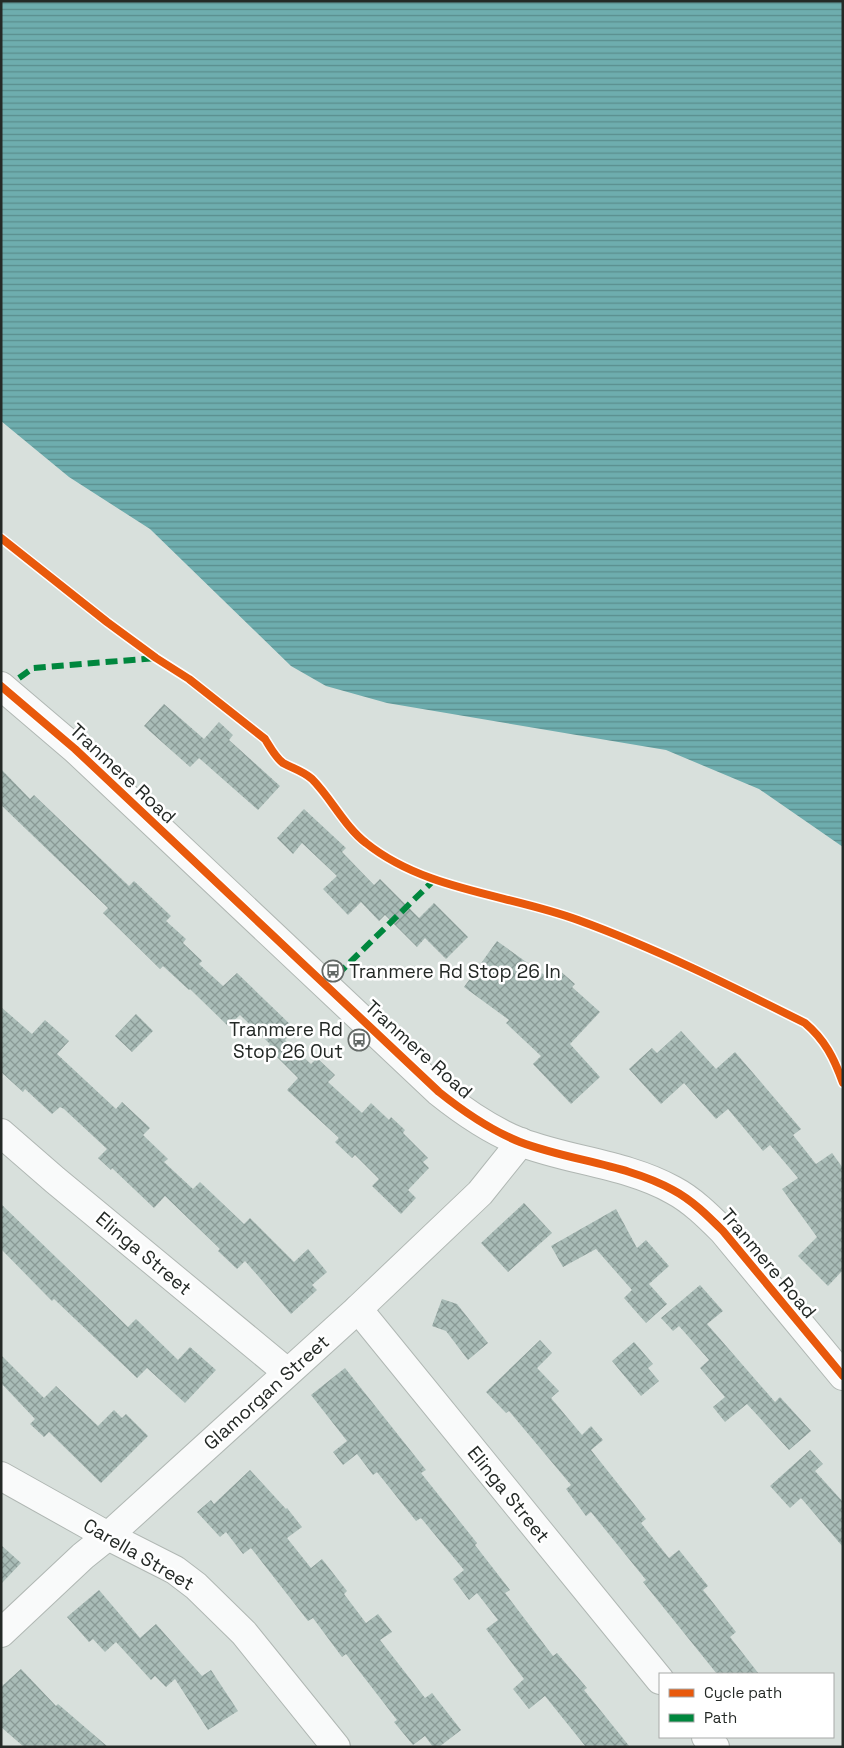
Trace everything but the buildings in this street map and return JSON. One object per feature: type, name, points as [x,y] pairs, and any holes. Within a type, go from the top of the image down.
[{"type":"street","name":"Tranmere Road","points":[[1,686],[75,749],[439,1092],[465,1113],[521,1142],[644,1176],[674,1190],[702,1210],[724,1231],[843,1376]]},
{"type":"street","name":"Elinga Street","points":[[1,1133],[287,1372]]},
{"type":"street","name":"Glamorgan Street","points":[[1,1633],[83,1556],[108,1536],[358,1309],[480,1193],[521,1142]]},
{"type":"street","name":"Elinga Street","points":[[358,1309],[659,1679]]},
{"type":"street","name":"Carella Street","points":[[1,1476],[108,1536],[175,1570],[196,1586],[244,1633],[336,1747]]},
{"type":"water","points":[[1,1],[843,1],[843,847],[759,789],[666,750],[387,703],[326,686],[291,666],[150,529],[69,477],[1,421]]},
{"type":"marked path","points":[[19,678],[33,668],[156,658]]},
{"type":"marked path","points":[[337,975],[435,879]]},
{"type":"cycle path","points":[[1,538],[107,622],[156,658],[189,679],[265,739],[280,761],[312,779],[358,836],[389,859],[441,882],[578,920],[664,955],[749,995],[805,1023],[812,1029],[828,1050],[843,1083]]},
{"type":"cycle path","points":[[1,686],[75,749],[439,1092],[458,1107],[488,1126],[520,1142],[636,1174],[673,1190],[693,1203],[723,1231],[843,1376]]},
{"type":"place","name":"Tranmere Rd Stop 26 In","points":[[333,971]]},
{"type":"place","name":"Tranmere Rd Stop 26 Out","points":[[359,1040]]}]
